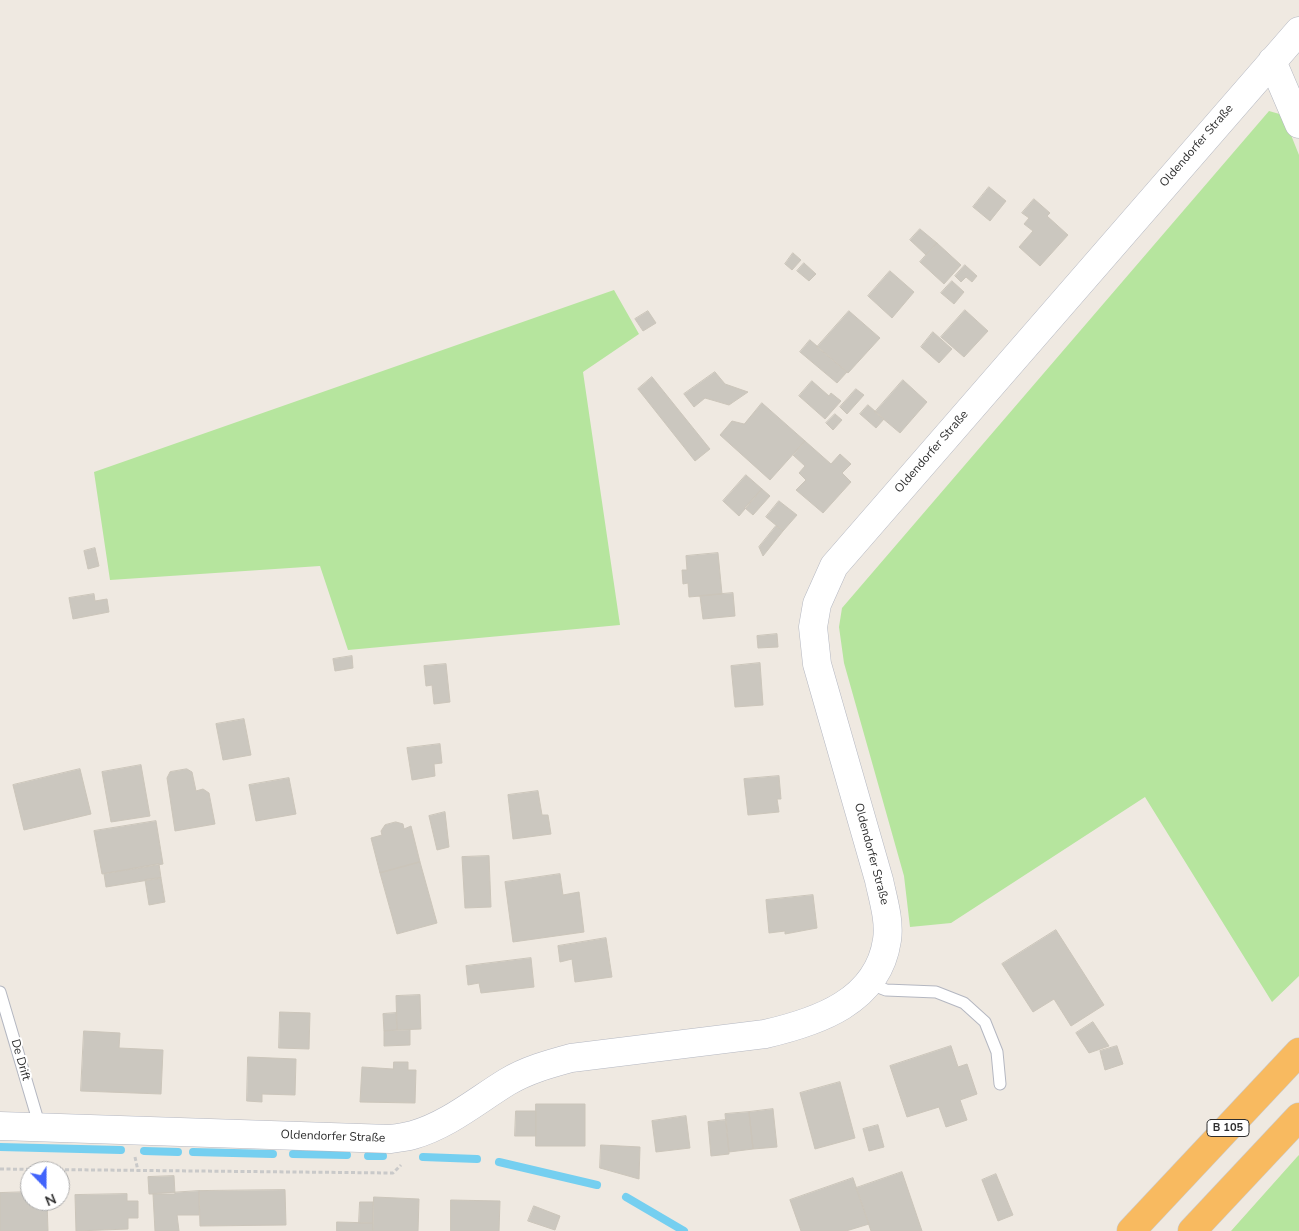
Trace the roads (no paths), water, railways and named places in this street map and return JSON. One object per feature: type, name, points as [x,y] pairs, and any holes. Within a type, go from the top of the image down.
[{"type":"highway","name":"B 105","points":[[1131,1231],[1299,1052]]},
{"type":"highway","points":[[1192,1231],[1299,1117]]},
{"type":"street","name":"Oldendorfer Straße","points":[[0,1126],[390,1139],[413,1135],[433,1128],[453,1118],[507,1082],[542,1066],[571,1058],[764,1034],[794,1027],[827,1015],[850,1001],[868,983],[879,964],[887,940],[886,911],[879,880],[817,664],[813,627],[817,604],[834,566],[1299,31]]},
{"type":"street","points":[[1272,61],[1299,124]]},
{"type":"lane","points":[[868,983],[886,990],[936,992],[964,1003],[985,1022],[997,1052],[1000,1084]]},
{"type":"lane","name":"De Drift","points":[[0,992],[40,1128]]},
{"type":"waterway","points":[[0,1147],[121,1150]]},
{"type":"waterway","points":[[144,1151],[178,1152]]},
{"type":"waterway","points":[[193,1152],[273,1154]]},
{"type":"waterway","points":[[293,1154],[347,1155]]},
{"type":"waterway","points":[[368,1156],[383,1156]]},
{"type":"waterway","points":[[423,1157],[477,1159]]},
{"type":"waterway","points":[[499,1162],[597,1185]]},
{"type":"waterway","points":[[626,1197],[684,1231]]}]
